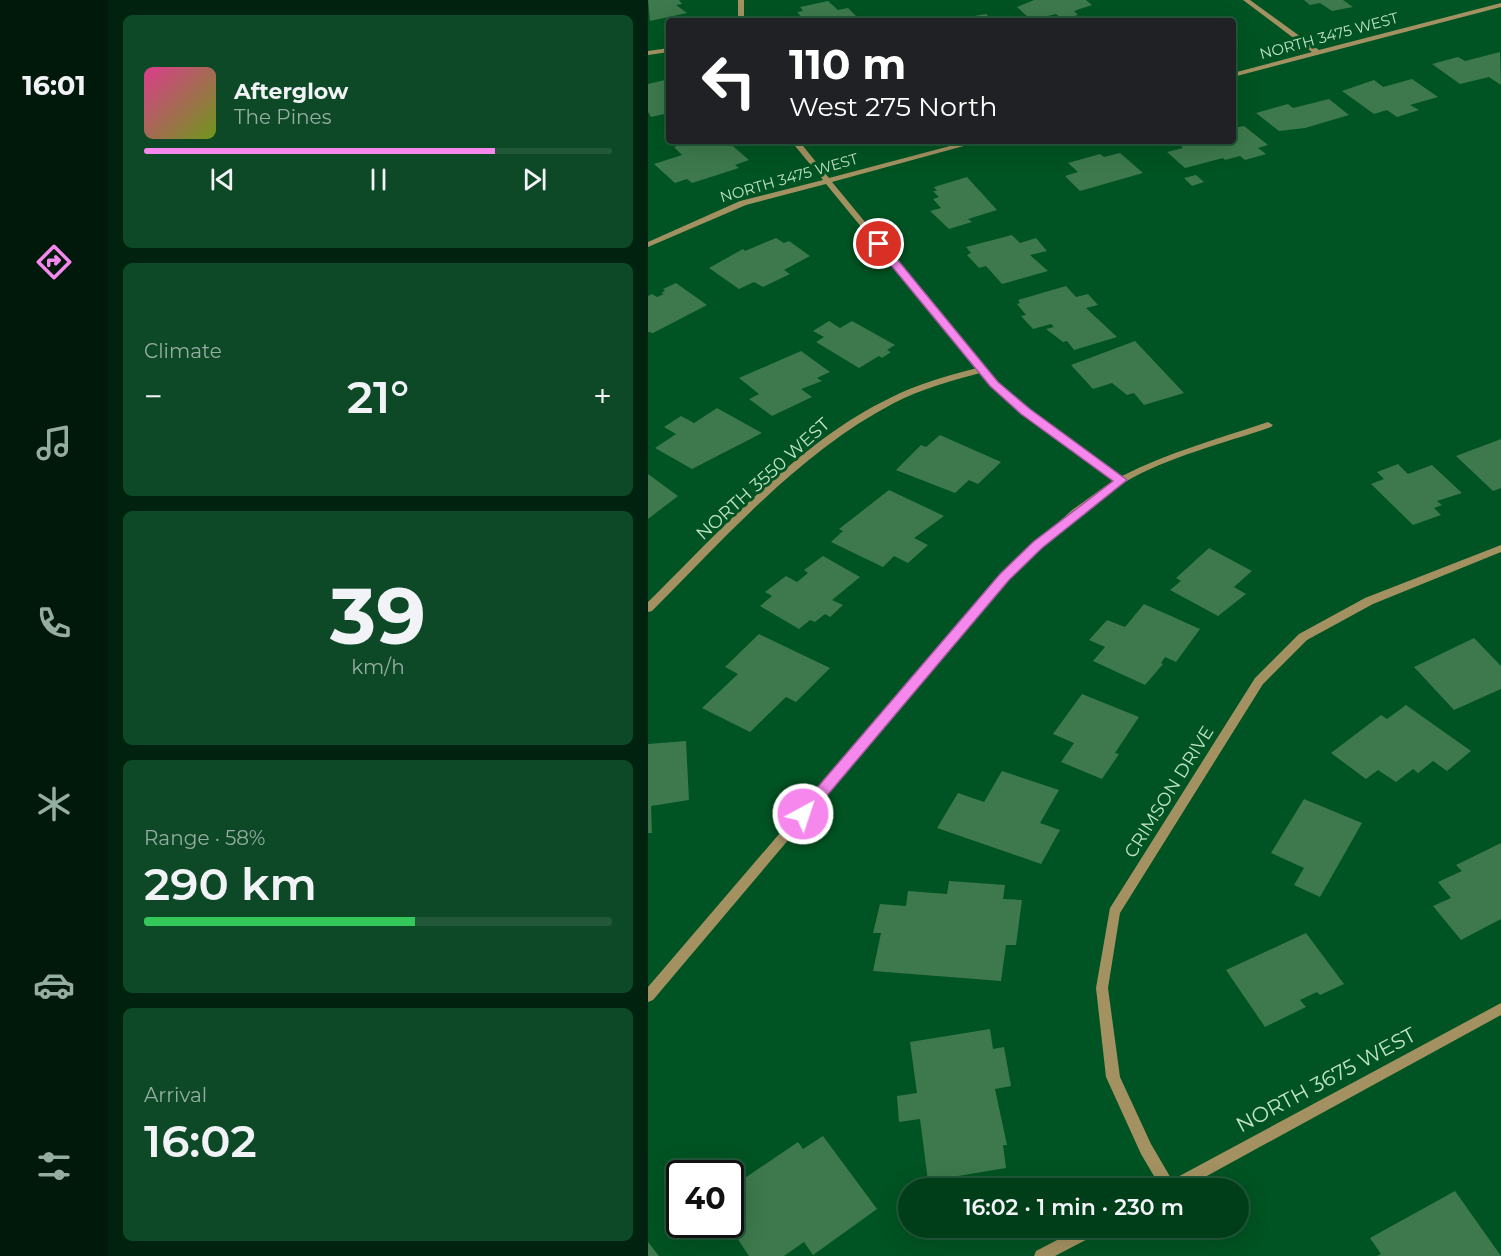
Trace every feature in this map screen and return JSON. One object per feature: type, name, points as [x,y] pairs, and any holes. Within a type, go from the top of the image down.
[{"type":"street","points":[[741,0],[741,18]]},
{"type":"street","points":[[1246,0],[1318,53]]},
{"type":"street","name":"NORTH 3475 WEST","points":[[1236,74],[1501,5]]},
{"type":"street","points":[[648,53],[666,50]]},
{"type":"street","points":[[797,144],[981,370],[1026,411],[1121,480]]},
{"type":"street","name":"NORTH 3475 WEST","points":[[648,245],[743,203],[966,144]]},
{"type":"street","name":"NORTH 3550 WEST","points":[[648,608],[814,452],[855,421],[893,400],[981,370]]},
{"type":"street","points":[[648,996],[1005,577],[1038,545],[1121,480],[1156,464],[1268,425]]},
{"type":"street","name":"CRIMSON DRIVE","points":[[1164,1178],[1146,1149],[1113,1077],[1102,988],[1114,912],[1259,681],[1303,637],[1369,601],[1501,548]]},
{"type":"street","name":"NORTH 3675 WEST","points":[[1188,1178],[1501,1009]]},
{"type":"street","points":[[1041,1256],[1075,1238]]},
{"type":"building","points":[[648,0],[679,0],[682,4],[676,5],[687,13],[650,21]]},
{"type":"building","points":[[1034,0],[1086,0],[1092,5],[1074,11],[1078,15],[1066,18],[1061,18],[1056,14],[1029,18],[1017,7]]},
{"type":"building","points":[[1304,0],[1343,0],[1353,7],[1332,11],[1320,3],[1310,5]]},
{"type":"building","points":[[828,1],[838,10],[848,8],[857,17],[802,18],[797,12],[803,11],[800,7]]},
{"type":"building","points":[[986,14],[991,18],[962,18]]},
{"type":"building","points":[[1500,52],[1501,85],[1489,77],[1460,84],[1432,64],[1458,57],[1465,61]]},
{"type":"building","points":[[1412,79],[1438,97],[1410,105],[1419,110],[1397,117],[1387,110],[1374,114],[1342,91],[1374,80],[1383,87]]},
{"type":"building","points":[[666,80],[666,114],[651,117],[648,112],[648,84]]},
{"type":"building","points":[[1329,99],[1349,115],[1305,128],[1279,131],[1256,113],[1288,104],[1293,108]]},
{"type":"building","points":[[1244,126],[1268,145],[1258,148],[1266,154],[1245,160],[1240,156],[1225,160],[1223,158],[1185,168],[1167,152],[1183,148],[1179,144],[1236,144],[1236,127]]},
{"type":"building","points":[[684,144],[730,144],[749,160],[735,165],[739,168],[692,183],[687,179],[675,183],[654,164],[682,155],[674,147]]},
{"type":"building","points":[[1120,153],[1143,173],[1080,191],[1065,176],[1078,172],[1068,163],[1100,154],[1104,157]]},
{"type":"building","points":[[1196,175],[1204,182],[1192,186],[1184,178]]},
{"type":"building","points":[[967,177],[997,210],[968,219],[972,222],[949,229],[930,211],[941,208],[933,199],[939,197],[933,191],[937,191],[934,187]]},
{"type":"building","points":[[1012,235],[1020,243],[1036,238],[1047,251],[1030,255],[1048,271],[1002,284],[986,266],[979,268],[967,255],[971,253],[966,247]]},
{"type":"building","points":[[776,238],[784,243],[789,241],[810,256],[784,270],[790,274],[763,287],[754,282],[739,289],[709,268],[743,249],[745,251]]},
{"type":"building","points":[[676,283],[707,305],[653,333],[648,332],[648,296],[652,294],[657,297],[664,294],[661,293],[665,291],[663,289]]},
{"type":"building","points":[[1066,286],[1076,297],[1088,294],[1098,305],[1086,308],[1117,337],[1074,350],[1067,341],[1063,342],[1046,329],[1054,327],[1051,324],[1033,329],[1021,316],[1026,315],[1017,304],[1020,303],[1018,300]]},
{"type":"building","points":[[829,321],[840,328],[852,321],[895,345],[887,350],[891,352],[882,358],[879,356],[859,368],[816,342],[824,337],[813,331]]},
{"type":"building","points":[[1135,341],[1184,393],[1144,405],[1134,393],[1127,395],[1112,383],[1093,389],[1071,365]]},
{"type":"building","points":[[801,351],[830,372],[817,378],[822,381],[801,389],[812,397],[772,416],[749,399],[759,394],[739,378]]},
{"type":"building","points":[[717,408],[762,433],[692,469],[655,448],[676,434],[664,427],[681,416],[694,423]]},
{"type":"building","points":[[940,435],[1001,462],[978,484],[969,480],[955,493],[896,470],[921,445],[926,447]]},
{"type":"building","points":[[1501,439],[1501,488],[1493,491],[1456,456]]},
{"type":"building","points":[[1398,464],[1408,474],[1432,465],[1462,493],[1437,501],[1442,505],[1434,508],[1441,515],[1413,525],[1371,484],[1384,479],[1377,472]]},
{"type":"building","points":[[648,474],[678,496],[648,519]]},
{"type":"building","points":[[889,490],[944,516],[914,538],[928,545],[908,563],[894,556],[883,567],[831,542],[843,531],[839,529]]},
{"type":"building","points":[[1209,548],[1252,571],[1234,587],[1246,594],[1218,616],[1170,590],[1181,581],[1176,578]]},
{"type":"building","points":[[823,556],[860,577],[832,600],[843,605],[830,617],[825,614],[815,622],[810,620],[799,629],[760,606],[772,596],[765,592],[786,576],[797,582],[808,573],[804,570]]},
{"type":"building","points":[[1144,604],[1200,629],[1176,662],[1165,657],[1161,663],[1163,664],[1145,685],[1093,661],[1105,647],[1089,640],[1107,620],[1125,627]]},
{"type":"building","points":[[759,634],[830,668],[796,702],[786,697],[750,732],[702,708],[738,674],[725,667]]},
{"type":"building","points":[[1474,638],[1501,666],[1501,689],[1454,710],[1414,667]]},
{"type":"building","points":[[1082,694],[1139,717],[1115,753],[1119,754],[1102,779],[1061,762],[1074,743],[1053,734]]},
{"type":"building","points":[[1406,705],[1471,751],[1447,771],[1433,761],[1418,773],[1413,769],[1396,782],[1378,770],[1366,779],[1331,753],[1381,715],[1387,719]]},
{"type":"building","points":[[686,741],[689,800],[651,806],[652,833],[648,833],[648,744]]},
{"type":"building","points":[[1002,771],[1059,790],[1040,823],[1060,830],[1041,864],[937,828],[958,793],[984,802]]},
{"type":"building","points":[[1304,799],[1362,823],[1320,897],[1294,885],[1304,868],[1271,853]]},
{"type":"building","points":[[1501,843],[1501,919],[1461,940],[1433,906],[1451,898],[1438,882],[1462,871],[1456,865]]},
{"type":"building","points":[[949,881],[1005,885],[1003,899],[1022,900],[1016,945],[1006,945],[1001,981],[873,971],[881,933],[873,933],[880,904],[906,906],[908,891],[947,894]]},
{"type":"building","points":[[1306,933],[1344,984],[1320,995],[1317,992],[1300,1000],[1306,1007],[1265,1027],[1226,970]]},
{"type":"building","points":[[990,1029],[993,1049],[1004,1047],[1011,1086],[995,1089],[1007,1145],[1003,1145],[1006,1168],[946,1178],[928,1178],[920,1119],[899,1122],[897,1096],[917,1093],[910,1042]]},
{"type":"building","points":[[823,1136],[877,1209],[813,1255],[804,1242],[784,1256],[749,1256],[737,1238],[744,1238],[744,1179],[798,1142],[803,1149]]},
{"type":"building","points":[[1455,1191],[1501,1256],[1377,1256],[1381,1254],[1370,1238]]},
{"type":"building","points":[[648,1242],[659,1256],[648,1256]]},
{"type":"route","points":[[803,814],[1005,577],[1038,545],[1121,480],[1026,411],[994,384],[879,244]]}]
